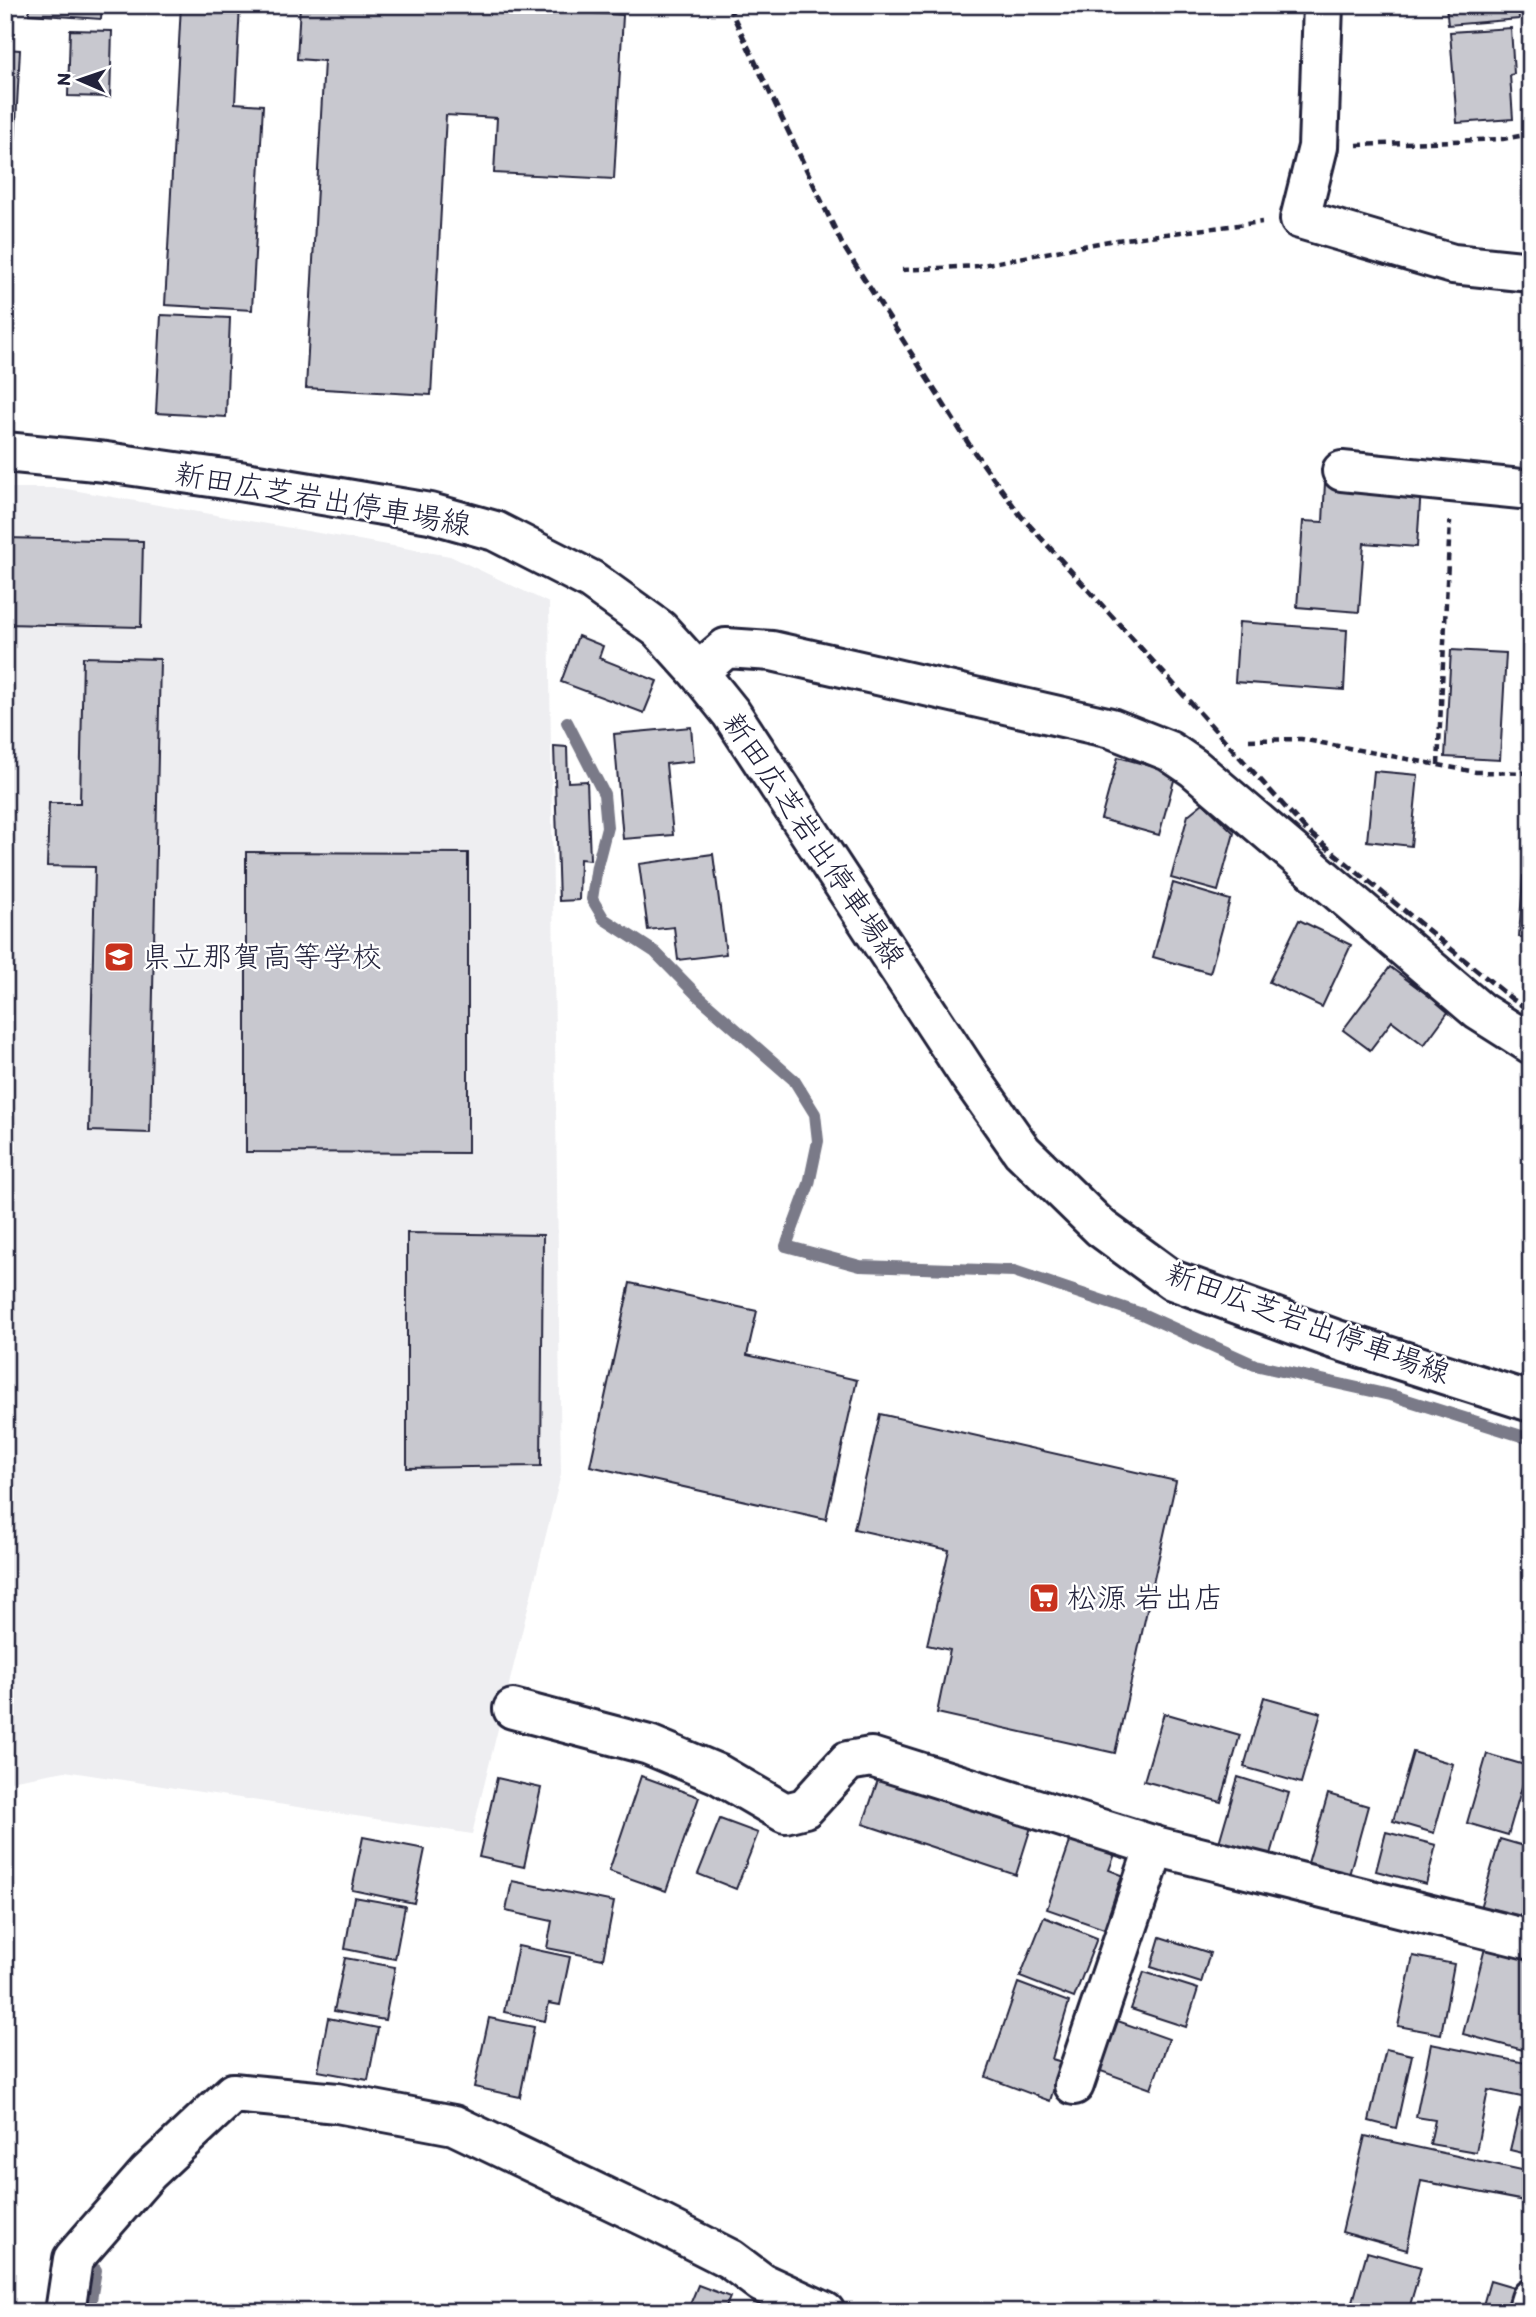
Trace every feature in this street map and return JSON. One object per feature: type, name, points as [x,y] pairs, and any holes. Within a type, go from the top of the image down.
[{"type":"street","points":[[1324,5],[1318,147],[1300,219],[1453,264],[1531,272]]},
{"type":"street","name":"新田広芝岩出停車場線","points":[[5,452],[106,462],[239,481],[430,513],[495,531],[591,580],[659,629],[698,672],[738,724],[968,1074],[1022,1151],[1101,1228],[1172,1280],[1335,1339],[1531,1402]]},
{"type":"street","points":[[1342,471],[1531,491]]},
{"type":"street","points":[[698,672],[726,648],[772,650],[1111,729],[1169,751],[1205,777],[1479,1011],[1531,1044]]},
{"type":"street","points":[[513,1710],[649,1745],[718,1774],[785,1813],[805,1808],[848,1761],[871,1757],[1155,1846],[1531,1940]]},
{"type":"street","points":[[1074,2085],[1155,1846]]},
{"type":"street","points":[[65,2312],[73,2259],[148,2173],[233,2093],[337,2103],[454,2125],[730,2259],[757,2297],[825,2312]]},
{"type":"street","points":[[1527,2312],[1531,2299]]},
{"type":"path","points":[[1318,147],[1503,139],[1531,134]]},
{"type":"path","points":[[902,270],[977,265],[1109,241],[1300,219]]},
{"type":"path","points":[[1438,765],[1452,482]]},
{"type":"path","points":[[1249,740],[1301,739],[1476,772],[1531,773]]},
{"type":"shaded area","points":[[5,488],[61,488],[450,556],[549,603],[561,1474],[472,1834],[65,1771],[5,1782]]},
{"type":"building","points":[[29,5],[102,5],[101,19],[29,14]]},
{"type":"building","points":[[181,5],[240,5],[235,103],[263,105],[252,310],[165,305]]},
{"type":"building","points":[[300,5],[467,5],[623,15],[614,179],[494,173],[497,118],[446,115],[431,395],[306,388],[324,61],[297,59]]},
{"type":"building","points":[[1446,5],[1518,5],[1519,19],[1448,25]]},
{"type":"building","points":[[1511,28],[1513,119],[1457,123],[1450,32]]},
{"type":"building","points":[[70,30],[112,31],[110,97],[68,96]]},
{"type":"building","points":[[5,49],[20,50],[5,324]]},
{"type":"building","points":[[161,315],[230,318],[226,417],[156,413]]},
{"type":"building","points":[[1325,482],[1421,488],[1417,547],[1364,543],[1359,612],[1297,607],[1303,521],[1323,522]]},
{"type":"building","points":[[5,538],[143,541],[141,627],[5,624]]},
{"type":"building","points":[[1239,622],[1347,630],[1344,690],[1235,682]]},
{"type":"building","points":[[578,636],[603,646],[599,658],[657,681],[644,713],[561,682]]},
{"type":"building","points":[[1451,650],[1506,653],[1500,760],[1445,757]]},
{"type":"building","points":[[83,657],[160,659],[150,1133],[89,1131],[95,867],[47,866],[49,803],[80,803]]},
{"type":"building","points":[[691,727],[694,761],[666,764],[673,835],[623,839],[614,734]]},
{"type":"building","points":[[554,746],[567,747],[568,782],[587,781],[590,860],[580,859],[579,900],[559,901]]},
{"type":"building","points":[[1118,757],[1176,773],[1159,835],[1101,819]]},
{"type":"building","points":[[1374,771],[1418,775],[1411,846],[1367,841]]},
{"type":"building","points":[[1203,803],[1234,833],[1218,891],[1171,878],[1188,815]]},
{"type":"building","points":[[246,852],[468,853],[468,1153],[246,1152]]},
{"type":"building","points":[[713,854],[726,954],[678,960],[674,927],[648,930],[639,864]]},
{"type":"building","points":[[1523,876],[1531,877],[1531,938],[1519,937]]},
{"type":"building","points":[[1173,883],[1230,900],[1210,973],[1153,957]]},
{"type":"building","points":[[1299,920],[1351,945],[1322,1007],[1269,982]]},
{"type":"building","points":[[1390,967],[1449,1011],[1424,1045],[1392,1021],[1370,1050],[1343,1030]]},
{"type":"building","points":[[407,1233],[543,1235],[541,1466],[407,1468]]},
{"type":"building","points":[[630,1283],[757,1311],[747,1355],[857,1380],[826,1519],[590,1466]]},
{"type":"building","name":"松源 岩出店","points":[[880,1414],[1176,1481],[1115,1753],[937,1713],[950,1650],[927,1645],[949,1550],[854,1529]]},
{"type":"building","points":[[1264,1697],[1321,1713],[1301,1783],[1244,1767]]},
{"type":"building","points":[[1164,1713],[1240,1735],[1221,1802],[1144,1781]]},
{"type":"building","points":[[1413,1752],[1453,1764],[1434,1833],[1393,1821]]},
{"type":"building","points":[[1487,1754],[1528,1766],[1508,1835],[1467,1823]]},
{"type":"building","points":[[880,1774],[1032,1824],[1016,1875],[863,1824]]},
{"type":"building","points":[[641,1776],[699,1797],[666,1891],[609,1871]]},
{"type":"building","points":[[1238,1777],[1289,1793],[1269,1861],[1218,1846]]},
{"type":"building","points":[[497,1778],[541,1788],[524,1867],[479,1857]]},
{"type":"building","points":[[1328,1794],[1368,1806],[1349,1875],[1308,1863]]},
{"type":"building","points":[[720,1819],[758,1833],[736,1889],[698,1874]]},
{"type":"building","points":[[1386,1832],[1436,1845],[1426,1884],[1376,1871]]},
{"type":"building","points":[[363,1837],[425,1849],[414,1903],[352,1890]]},
{"type":"building","points":[[1071,1839],[1115,1854],[1109,1870],[1122,1875],[1104,1929],[1047,1909]]},
{"type":"building","points":[[1500,1839],[1531,1848],[1531,1885],[1520,1920],[1480,1908]]},
{"type":"building","points":[[512,1881],[614,1902],[603,1959],[547,1948],[552,1921],[506,1911]]},
{"type":"building","points":[[354,1897],[405,1906],[395,1959],[345,1949]]},
{"type":"building","points":[[1044,1917],[1097,1938],[1074,1998],[1020,1977]]},
{"type":"building","points":[[1160,1937],[1210,1953],[1201,1983],[1151,1967]]},
{"type":"building","points":[[518,1946],[570,1957],[560,2005],[549,2003],[545,2021],[504,2012]]},
{"type":"building","points":[[1485,1948],[1531,1959],[1528,1990],[1531,1991],[1531,2038],[1527,2051],[1463,2034]]},
{"type":"building","points":[[1413,1956],[1454,1964],[1441,2034],[1398,2026]]},
{"type":"building","points":[[345,1958],[395,1967],[385,2020],[334,2011]]},
{"type":"building","points":[[1144,1972],[1198,1989],[1186,2027],[1131,2009]]},
{"type":"building","points":[[1018,1983],[1069,2002],[1052,2059],[1062,2062],[1050,2101],[986,2077]]},
{"type":"building","points":[[328,2018],[378,2028],[368,2080],[318,2071]]},
{"type":"building","points":[[489,2018],[534,2027],[520,2097],[474,2087]]},
{"type":"building","points":[[1115,2020],[1169,2039],[1151,2089],[1098,2070]]},
{"type":"building","points":[[1431,2044],[1531,2064],[1531,2099],[1488,2090],[1476,2152],[1430,2144],[1435,2120],[1416,2117]]},
{"type":"building","points":[[1386,2049],[1412,2055],[1396,2128],[1369,2121]]},
{"type":"building","points":[[1520,2109],[1531,2112],[1531,2155],[1510,2150]]},
{"type":"building","points":[[1365,2136],[1531,2172],[1525,2201],[1421,2181],[1407,2250],[1342,2232]]},
{"type":"building","points":[[1367,2252],[1421,2267],[1408,2312],[1350,2312]]},
{"type":"building","points":[[1490,2281],[1524,2291],[1518,2312],[1481,2312]]},
{"type":"building","points":[[698,2285],[730,2297],[724,2312],[687,2312]]},
{"type":"waterway","points":[[567,722],[604,794],[607,827],[592,899],[604,919],[655,952],[697,995],[794,1080],[815,1114],[818,1141],[809,1184],[786,1246],[860,1266],[1014,1271],[1142,1314],[1255,1365],[1394,1396],[1531,1439]]},
{"type":"waterway","points":[[89,2312],[96,2270]]},
{"type":"railway","points":[[728,5],[842,244],[972,449],[1021,516],[1306,830],[1512,999],[1531,1011]]},
{"type":"place","name":"県立那賀高等学校","points":[[119,957]]},
{"type":"place","name":"松源 岩出店","points":[[1044,1598]]}]
